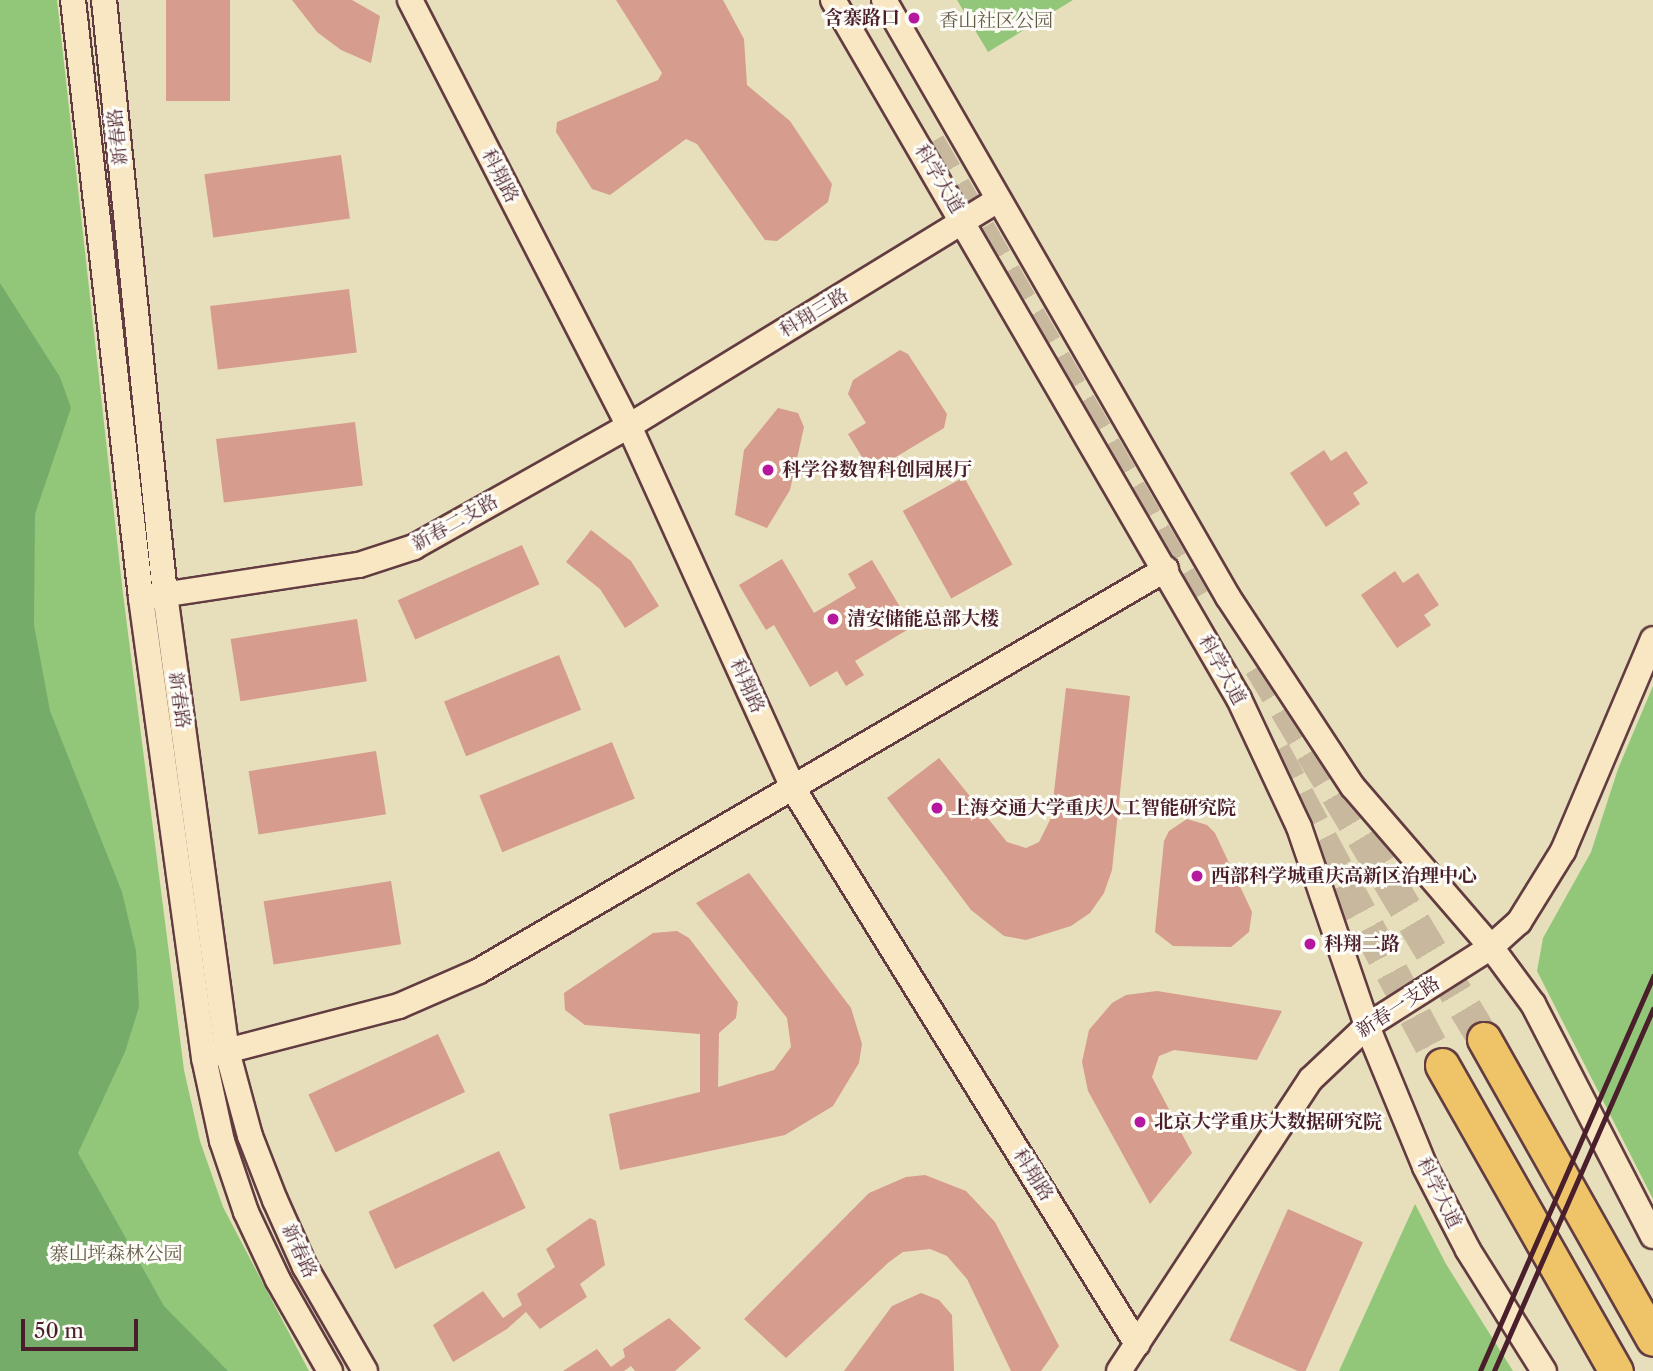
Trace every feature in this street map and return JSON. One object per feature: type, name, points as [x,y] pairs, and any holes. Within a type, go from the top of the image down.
[{"type":"highway","points":[[1484,1039],[1653,1339]]},
{"type":"highway","points":[[1442,1065],[1616,1371]]},
{"type":"main road","name":"新春路","points":[[73,0],[215,1054],[222,1141],[246,1212],[278,1280],[330,1371]]},
{"type":"main road","name":"新春路","points":[[104,0],[153,596]]},
{"type":"main road","name":"科翔路","points":[[410,0],[629,426],[794,790],[1137,1344]]},
{"type":"main road","name":"科学大道","points":[[833,0],[964,221],[1239,699],[1299,827],[1367,1026],[1431,1179],[1468,1250],[1544,1371]]},
{"type":"main road","points":[[884,0],[1228,597],[1353,787],[1491,947],[1533,1004],[1573,1074],[1653,1236]]},
{"type":"main road","name":"科翔三路","points":[[629,426],[999,200]]},
{"type":"main road","name":"新春二支路","points":[[153,596],[359,565],[414,547],[629,426]]},
{"type":"main road","points":[[215,1054],[399,1006],[480,971],[794,790],[1166,569]]},
{"type":"main road","points":[[1191,614],[1194,596],[1206,588],[1228,597]]},
{"type":"main road","name":"新春一支路","points":[[1119,1371],[1311,1079],[1367,1026],[1491,947],[1519,922],[1544,888],[1653,639]]},
{"type":"main road","name":"新春路","points":[[215,1054],[305,1267],[365,1371]]},
{"type":"green space","name":"寨山坪森林公园","points":[[0,0],[57,0],[123,594],[184,1070],[200,1141],[223,1207],[309,1371],[0,1371]]},
{"type":"green space","name":"香山社区公园","points":[[957,0],[1073,0],[988,52]]},
{"type":"green space","points":[[0,283],[60,377],[71,408],[35,514],[34,625],[50,711],[122,892],[136,951],[139,1007],[125,1052],[78,1153],[164,1306],[228,1371],[0,1371]]},
{"type":"green space","points":[[1653,686],[1653,1199],[1537,971],[1543,938],[1591,852],[1618,769]]},
{"type":"green space","points":[[1415,1204],[1446,1264],[1513,1371],[1339,1371]]},
{"type":"building","points":[[166,0],[230,0],[230,101],[166,101]]},
{"type":"building","points":[[292,0],[352,0],[380,16],[371,63],[341,50],[317,32]]},
{"type":"building","points":[[616,0],[723,0],[744,39],[747,85],[790,121],[832,184],[828,202],[777,241],[765,240],[697,144],[686,139],[610,195],[592,189],[556,132],[557,122],[658,80],[662,73]]},
{"type":"building","points":[[341,155],[350,218],[213,238],[204,174]]},
{"type":"building","points":[[349,289],[357,353],[218,370],[210,306]]},
{"type":"building","points":[[900,350],[908,354],[947,414],[944,428],[871,472],[848,434],[866,423],[848,394],[853,380]]},
{"type":"building","name":"科学谷数智科创园展厅","points":[[778,408],[798,413],[804,427],[790,490],[767,528],[735,515],[744,450]]},
{"type":"building","points":[[355,422],[363,486],[224,503],[216,439]]},
{"type":"building","points":[[1324,450],[1331,461],[1346,451],[1368,483],[1353,493],[1360,504],[1326,527],[1290,473]]},
{"type":"building","points":[[964,477],[1012,564],[951,598],[903,511]]},
{"type":"building","points":[[591,530],[631,561],[659,606],[625,628],[600,589],[566,562]]},
{"type":"building","points":[[522,545],[539,584],[415,640],[398,600]]},
{"type":"building","name":"清安储能总部大楼","points":[[782,559],[814,613],[856,588],[848,574],[872,560],[912,627],[855,661],[864,675],[846,686],[837,671],[810,687],[774,625],[766,630],[739,585]]},
{"type":"building","points":[[1395,571],[1403,583],[1418,573],[1439,605],[1424,615],[1431,625],[1397,648],[1361,595]]},
{"type":"building","points":[[357,619],[367,681],[240,701],[231,639]]},
{"type":"building","points":[[559,655],[581,710],[466,756],[444,701]]},
{"type":"building","name":"上海交通大学重庆人工智能研究院","points":[[1066,688],[1130,696],[1112,870],[1104,893],[1090,913],[1071,926],[1026,940],[1004,936],[971,910],[887,798],[939,758],[1007,842],[1026,848],[1039,842],[1051,818]]},
{"type":"building","points":[[612,742],[635,799],[502,852],[479,796]]},
{"type":"building","points":[[376,751],[386,814],[259,834],[249,771]]},
{"type":"building","name":"西部科学城重庆高新区治理中心","points":[[1187,819],[1207,825],[1215,833],[1252,912],[1249,932],[1231,947],[1173,946],[1155,932],[1164,841],[1169,831]]},
{"type":"building","points":[[749,873],[851,1008],[862,1044],[859,1063],[833,1106],[785,1135],[620,1170],[609,1114],[700,1092],[700,1034],[585,1025],[565,1010],[564,993],[653,933],[677,931],[689,938],[738,1002],[736,1018],[719,1033],[718,1087],[774,1070],[791,1047],[787,1018],[696,903]]},
{"type":"building","points":[[391,881],[401,944],[274,964],[264,901]]},
{"type":"building","name":"北京大学重庆大数据研究院","points":[[1157,991],[1282,1011],[1257,1060],[1174,1050],[1159,1056],[1152,1077],[1192,1153],[1150,1204],[1088,1091],[1082,1062],[1089,1030],[1112,1003],[1126,995]]},
{"type":"building","points":[[438,1034],[465,1092],[335,1152],[308,1094]]},
{"type":"building","points":[[499,1151],[526,1208],[395,1269],[368,1212]]},
{"type":"building","points":[[925,1175],[966,1191],[995,1222],[1059,1346],[1041,1371],[1011,1371],[967,1279],[947,1256],[930,1249],[903,1252],[889,1262],[786,1358],[744,1319],[869,1193],[906,1177]]},
{"type":"building","points":[[1288,1209],[1363,1242],[1306,1371],[1298,1371],[1229,1341]]},
{"type":"building","points":[[590,1218],[596,1221],[605,1265],[580,1284],[587,1297],[540,1329],[526,1312],[507,1329],[453,1362],[433,1325],[483,1291],[503,1318],[522,1305],[517,1294],[555,1267],[546,1249]]},
{"type":"building","points":[[921,1293],[939,1300],[952,1315],[954,1371],[844,1371],[892,1306]]},
{"type":"building","points":[[669,1318],[701,1348],[675,1371],[635,1371],[631,1366],[624,1371],[563,1371],[597,1349],[611,1367],[625,1357],[623,1349]]},
{"type":"tunnel","points":[[929,143],[1193,599]]},
{"type":"tunnel","points":[[1260,665],[1484,1039]]},
{"type":"tunnel","points":[[1274,751],[1442,1065]]},
{"type":"railway","points":[[1480,1371],[1653,976]]},
{"type":"railway","points":[[1494,1371],[1653,1009]]},
{"type":"place","name":"含寨路口","points":[[914,18]]},
{"type":"place","name":"科学谷数智科创园展厅","points":[[768,470]]},
{"type":"place","name":"清安储能总部大楼","points":[[833,619]]},
{"type":"place","name":"上海交通大学重庆人工智能研究院","points":[[937,808]]},
{"type":"place","name":"西部科学城重庆高新区治理中心","points":[[1197,876]]},
{"type":"place","name":"科翔二路","points":[[1310,944]]},
{"type":"place","name":"北京大学重庆大数据研究院","points":[[1140,1122]]}]
